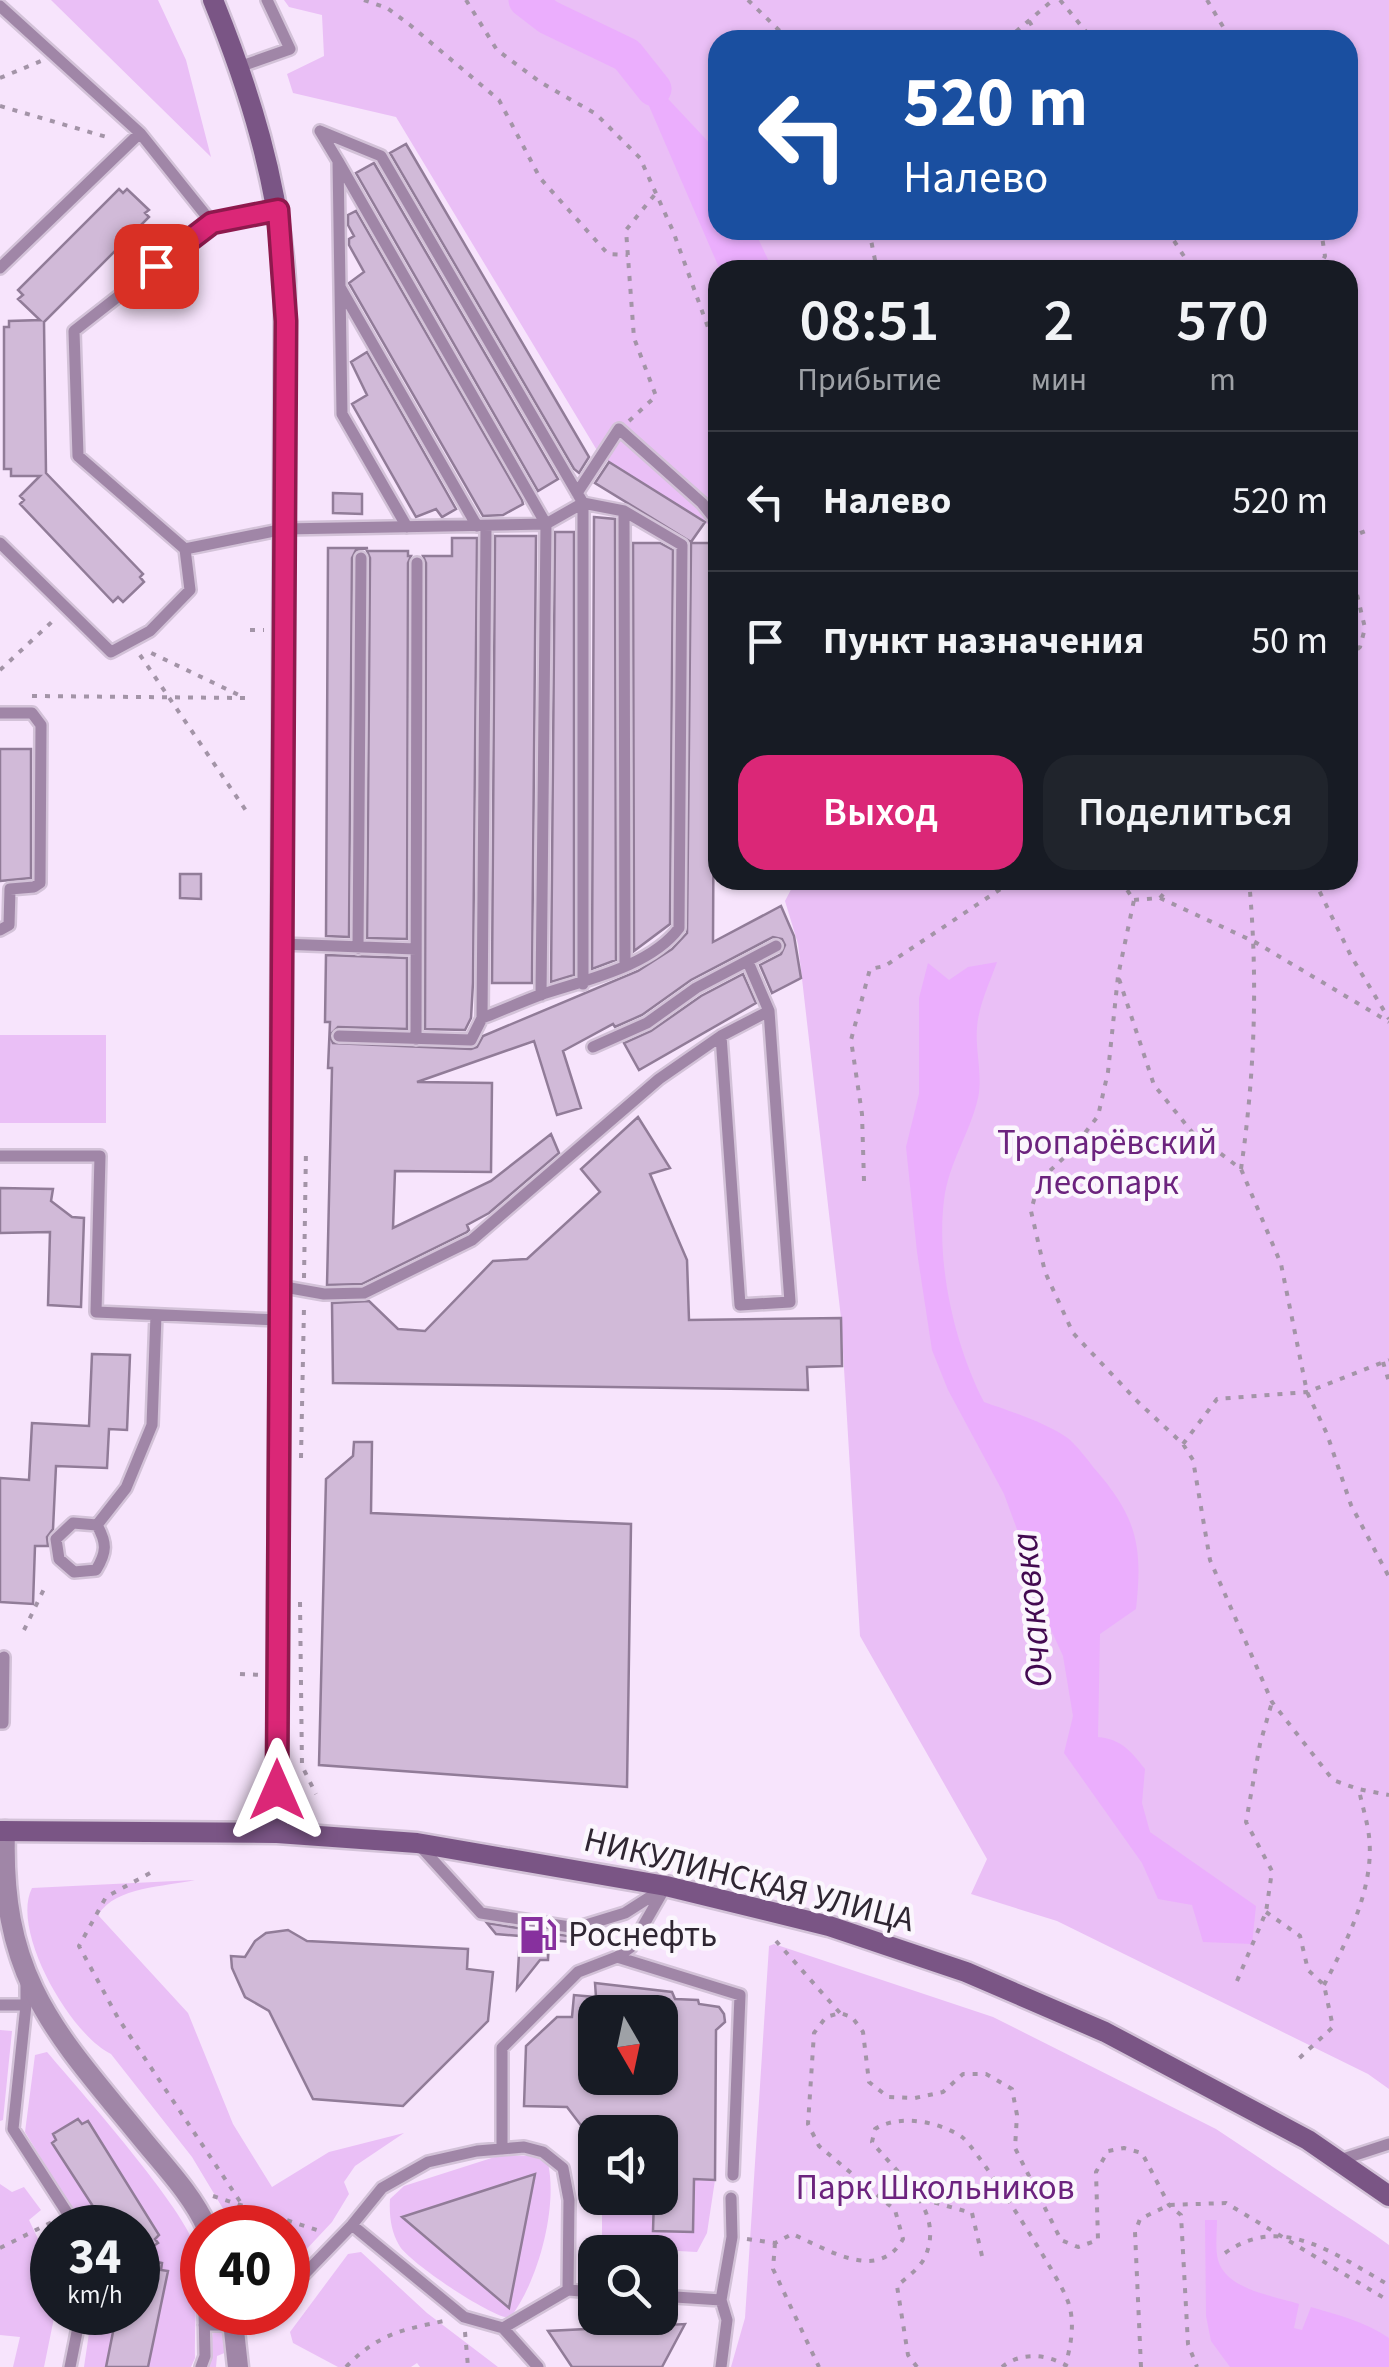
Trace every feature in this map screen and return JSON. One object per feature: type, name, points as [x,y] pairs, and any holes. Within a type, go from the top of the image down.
[{"type":"street","points":[[213,0],[268,158],[278,210],[286,307],[277,1834]]},
{"type":"street","points":[[2,1831],[4,1896],[11,1938],[26,1982],[76,2058],[193,2205]]},
{"type":"street","name":"НИКУЛИНСКАЯ УЛИЦА","points":[[2,1831],[277,1834],[417,1843],[666,1886],[828,1926],[983,1979],[1136,2048],[1340,2160],[1389,2196]]},
{"type":"street","points":[[235,2335],[238,2367]]},
{"type":"lane","points":[[239,67],[290,48],[267,0]]},
{"type":"lane","points":[[0,6],[140,134],[212,223]]},
{"type":"lane","points":[[541,995],[546,524],[320,131],[381,156],[580,498],[583,984]]},
{"type":"lane","points":[[0,268],[140,134]]},
{"type":"lane","points":[[338,161],[342,414],[407,527]]},
{"type":"lane","points":[[0,543],[111,652],[150,632],[190,590],[186,550],[78,456],[74,331],[212,223],[278,210]]},
{"type":"lane","points":[[340,286],[481,526],[482,1018],[472,1040],[340,1036]]},
{"type":"lane","points":[[186,550],[284,529],[546,524],[580,498],[619,429],[708,510]]},
{"type":"lane","points":[[482,1018],[583,984],[668,942],[678,928],[682,545],[624,511],[580,498]]},
{"type":"lane","points":[[624,511],[625,964]]},
{"type":"lane","points":[[358,948],[361,558]]},
{"type":"lane","points":[[416,1039],[417,563]]},
{"type":"lane","points":[[0,713],[32,713],[41,725],[40,883],[10,890],[9,925],[0,930]]},
{"type":"lane","points":[[282,944],[416,949]]},
{"type":"lane","points":[[593,1047],[646,1023],[696,988],[776,946]]},
{"type":"lane","points":[[721,1036],[740,1305],[790,1302],[769,1010],[748,962]]},
{"type":"lane","points":[[279,1286],[324,1294],[364,1292],[472,1240],[660,1079],[721,1036],[769,1010]]},
{"type":"lane","points":[[0,1156],[100,1156],[96,1312],[279,1320]]},
{"type":"lane","points":[[97,1524],[126,1488],[152,1424],[156,1315]]},
{"type":"lane","points":[[73,1523],[97,1524],[106,1540],[105,1555],[96,1570],[74,1572],[59,1560],[56,1539],[73,1523]]},
{"type":"lane","points":[[0,1724],[4,1658]]},
{"type":"lane","points":[[417,1843],[480,1914],[576,1928],[626,1912],[666,1886]]},
{"type":"lane","points":[[502,2148],[502,2048],[578,1972],[632,1947],[666,1886]]},
{"type":"lane","points":[[617,1957],[740,1995],[734,2176]]},
{"type":"lane","points":[[26,1982],[26,2006],[6,2129],[61,2205]]},
{"type":"lane","points":[[0,2005],[26,2006]]},
{"type":"lane","points":[[1340,2160],[1389,2144]]},
{"type":"lane","points":[[310,2269],[382,2188],[428,2162],[524,2146],[542,2152],[563,2168],[570,2200],[568,2290]]},
{"type":"lane","points":[[721,2367],[728,2320],[721,2300],[732,2237],[731,2198]]},
{"type":"lane","points":[[352,2225],[464,2317],[503,2328],[538,2367]]},
{"type":"lane","points":[[503,2328],[568,2290],[578,2291]]},
{"type":"lane","points":[[678,2297],[721,2300]]},
{"type":"lane","points":[[70,2367],[76,2335]]},
{"type":"lane","points":[[200,2367],[205,2356],[204,2335]]},
{"type":"path","points":[[364,0],[387,8],[410,25],[499,100],[540,178],[565,209],[608,254],[628,255]]},
{"type":"path","points":[[466,0],[496,50],[540,82],[596,114],[640,158],[674,230],[708,327]]},
{"type":"path","points":[[1018,30],[1053,0]]},
{"type":"path","points":[[1060,0],[1084,30]]},
{"type":"path","points":[[1207,0],[1225,30]]},
{"type":"path","points":[[752,1],[782,30]]},
{"type":"path","points":[[1029,21],[1035,30]]},
{"type":"path","points":[[0,78],[54,55]]},
{"type":"path","points":[[0,106],[129,144]]},
{"type":"path","points":[[619,429],[656,396],[634,338],[626,230],[656,193]]},
{"type":"path","points":[[1358,534],[1368,530]]},
{"type":"path","points":[[1358,596],[1366,628],[1358,649]]},
{"type":"path","points":[[0,670],[67,608]]},
{"type":"path","points":[[19,696],[245,698],[131,643]]},
{"type":"path","points":[[131,643],[171,696],[248,815]]},
{"type":"path","points":[[864,1181],[862,1114],[851,1040],[870,969],[885,966],[999,890]]},
{"type":"path","points":[[1127,890],[1134,900],[1118,976],[1108,1072],[1098,1116],[1071,1151],[1039,1180],[1031,1211],[1044,1272],[1073,1333],[1183,1444],[1193,1460],[1210,1560],[1272,1702],[1333,1780],[1389,1795]]},
{"type":"path","points":[[1160,898],[1167,890]]},
{"type":"path","points":[[1250,890],[1256,1033],[1241,1169],[1281,1264],[1307,1392],[1327,1434],[1350,1504],[1389,1577]]},
{"type":"path","points":[[1319,890],[1389,1021]]},
{"type":"path","points":[[1134,900],[1160,898],[1255,942],[1389,1021]]},
{"type":"path","points":[[1118,976],[1154,1085],[1192,1132],[1241,1169]]},
{"type":"path","points":[[301,1462],[306,1148]]},
{"type":"path","points":[[1183,1444],[1218,1399],[1307,1392],[1386,1361],[1389,1382]]},
{"type":"path","points":[[1381,1562],[1389,1553]]},
{"type":"path","points":[[24,1630],[45,1588]]},
{"type":"path","points":[[300,1598],[302,1766],[316,1794]]},
{"type":"path","points":[[1237,1981],[1266,1912],[1272,1871],[1246,1822],[1272,1702]]},
{"type":"path","points":[[1324,1985],[1363,1898],[1370,1838],[1358,1789]]},
{"type":"path","points":[[150,1873],[106,1897],[79,1946],[118,2018],[241,2203]]},
{"type":"path","points":[[1266,1912],[1300,1936],[1308,1970],[1324,1985],[1333,2027],[1294,2063]]},
{"type":"path","points":[[776,1941],[840,2013],[852,2018],[863,2032],[869,2082],[888,2098],[943,2092],[963,2074],[986,2074],[1012,2089],[1015,2148],[1061,2240],[1078,2248],[1098,2240],[1096,2172],[1108,2151],[1124,2148],[1142,2153],[1168,2204],[1180,2215],[1188,2344],[1198,2367]]},
{"type":"path","points":[[732,2237],[775,2243],[792,2234],[860,2263],[881,2260],[896,2252],[904,2240],[895,2210],[818,2146],[808,2124],[814,2033],[826,2017],[840,2013]]},
{"type":"path","points":[[917,2367],[908,2355],[897,2286],[924,2260],[931,2232],[922,2199],[872,2142],[875,2129],[890,2120],[930,2123],[964,2138],[1045,2258],[1069,2301],[1072,2341],[1067,2366],[1038,2354],[1002,2367]]},
{"type":"path","points":[[184,2190],[241,2203],[340,2238]]},
{"type":"path","points":[[922,2199],[972,2213],[982,2256]]},
{"type":"path","points":[[1141,2367],[1135,2232],[1140,2219],[1168,2204],[1226,2203],[1389,2302]]},
{"type":"path","points":[[0,2248],[30,2233]]},
{"type":"path","points":[[1225,2253],[1238,2244],[1280,2236],[1304,2238],[1389,2285]]},
{"type":"path","points":[[775,2243],[773,2269],[818,2367]]},
{"type":"path","points":[[346,2367],[365,2347],[394,2331],[464,2317],[468,2367]]},
{"type":"green space","points":[[51,0],[158,0],[186,60],[211,157]]},
{"type":"green space","name":"Тропарёвский лесопарк","points":[[284,0],[1389,0],[1389,2089],[1368,2074],[1057,1921],[971,1894],[987,1859],[860,1636],[841,1318],[798,944],[785,901],[791,890],[1358,890],[1358,260],[708,260],[708,524],[601,457],[396,117],[293,93],[287,74],[324,56],[322,15],[289,7]]},
{"type":"green space","points":[[0,1035],[106,1035],[106,1123],[0,1123]]},
{"type":"green space","points":[[195,1880],[129,1893],[106,1905],[98,1915],[188,2013],[233,2124],[272,2187],[329,2152],[404,2133],[355,2166],[344,2182],[349,2194],[332,2222],[310,2246],[310,2205],[221,2205],[192,2157],[111,2054],[79,2026],[48,1980],[37,1954],[27,1907],[32,1888]]},
{"type":"green space","name":"Парк Школьников","points":[[774,1944],[993,2017],[1216,2129],[1375,2235],[1389,2245],[1389,2367],[731,2367],[745,2318],[769,1946]]},
{"type":"green space","points":[[0,2030],[12,2031],[0,2121]]},
{"type":"green space","points":[[47,2052],[130,2150],[180,2218],[180,2335],[196,2335],[191,2367],[148,2367],[155,2335],[160,2335],[160,2310],[168,2272],[161,2270],[160,2263],[160,2205],[140,2205],[88,2121],[82,2124],[77,2119],[53,2134],[56,2140],[52,2143],[93,2205],[70,2205],[25,2132],[35,2055]]},
{"type":"green space","points":[[501,2155],[533,2156],[548,2163],[550,2181],[548,2222],[537,2265],[510,2318],[469,2299],[406,2253],[394,2234],[390,2211],[390,2199],[404,2186]]},
{"type":"green space","points":[[678,2179],[715,2180],[707,2233],[697,2252],[678,2251],[678,2235],[602,2235],[602,2215],[678,2215]]},
{"type":"green space","points":[[0,2184],[12,2192],[24,2187],[37,2205],[30,2205],[29,2220],[30,2335],[51,2335],[44,2367],[13,2367],[20,2337],[0,2335]]},
{"type":"green space","points":[[361,2252],[427,2313],[498,2367],[420,2367],[417,2363],[411,2367],[338,2367],[293,2343],[291,2335],[310,2335],[310,2305],[348,2254]]},
{"type":"green space","points":[[89,2335],[113,2335],[106,2367],[84,2367]]},
{"type":"green space","points":[[212,2335],[226,2335],[227,2352],[217,2356],[216,2367],[208,2367]]},
{"type":"shaded area","points":[[627,55],[708,141],[708,240],[759,240],[768,260],[716,260]]},
{"type":"shaded area","points":[[997,962],[978,1020],[978,1098],[944,1200],[945,1278],[956,1331],[984,1402],[1039,1422],[1069,1439],[1120,1502],[1128,1518],[1137,1550],[1136,1609],[1100,1634],[1098,1737],[1125,1747],[1145,1769],[1142,1803],[1150,1832],[1256,1906],[1252,1944],[1203,1942],[1192,1905],[1158,1899],[1142,1863],[1064,1753],[1073,1716],[1063,1656],[1046,1619],[1004,1494],[948,1390],[932,1350],[906,1147],[919,1094],[919,998],[928,963],[949,980],[968,967]]},
{"type":"shaded area","points":[[1205,2220],[1217,2220],[1218,2260],[1231,2278],[1252,2290],[1299,2304],[1294,2328],[1302,2330],[1311,2307],[1380,2332],[1389,2338],[1389,2367],[1230,2367],[1211,2341],[1206,2316]]},
{"type":"building","points":[[406,144],[589,457],[579,473],[390,153]]},
{"type":"building","points":[[374,163],[558,479],[538,491],[356,173]]},
{"type":"building","points":[[119,189],[123,193],[127,189],[149,210],[145,213],[149,217],[44,322],[46,473],[143,574],[140,577],[144,582],[123,602],[118,597],[113,602],[20,504],[24,500],[20,496],[40,476],[11,476],[11,469],[4,469],[4,327],[9,327],[9,321],[40,320],[18,299],[23,295],[18,290]]},
{"type":"building","points":[[356,211],[522,500],[523,504],[503,515],[483,516],[349,283],[364,272],[349,245],[354,236],[348,215]]},
{"type":"building","points":[[367,352],[456,509],[442,517],[436,509],[416,517],[352,404],[367,395],[351,362]]},
{"type":"building","points":[[609,462],[705,522],[691,542],[595,483]]},
{"type":"building","points":[[333,493],[362,494],[362,514],[333,513]]},
{"type":"building","points":[[594,517],[615,519],[616,960],[592,969]]},
{"type":"building","points":[[555,532],[574,532],[574,975],[551,982]]},
{"type":"building","points":[[495,536],[536,536],[532,983],[492,983]]},
{"type":"building","points":[[452,538],[477,538],[473,983],[471,1018],[465,1030],[425,1029],[423,556],[452,556]]},
{"type":"building","points":[[633,543],[660,543],[673,550],[670,924],[634,951]]},
{"type":"building","points":[[691,543],[708,543],[708,890],[713,890],[713,942],[781,906],[794,936],[801,978],[772,993],[760,965],[781,954],[785,945],[782,939],[773,937],[691,980],[642,1015],[615,1027],[613,1024],[563,1051],[581,1108],[557,1115],[534,1041],[417,1082],[492,1083],[491,1172],[395,1171],[393,1228],[491,1181],[551,1134],[559,1153],[489,1213],[467,1225],[467,1232],[362,1284],[327,1285],[332,1068],[328,1068],[330,1022],[325,1022],[326,955],[407,958],[407,1029],[338,1027],[330,1035],[333,1043],[471,1049],[477,1047],[483,1036],[638,971],[672,949],[687,933]]},
{"type":"building","points":[[328,548],[368,548],[356,550],[352,558],[349,937],[326,936]]},
{"type":"building","points":[[367,551],[408,551],[411,556],[407,939],[367,938]]},
{"type":"building","points":[[0,749],[31,749],[31,878],[0,881]]},
{"type":"building","points":[[180,874],[201,874],[201,899],[180,898]]},
{"type":"building","points":[[743,974],[756,1003],[639,1070],[624,1043],[651,1031],[701,996]]},
{"type":"building","points":[[638,1117],[670,1168],[650,1174],[687,1260],[689,1320],[841,1318],[842,1366],[807,1367],[808,1390],[333,1383],[332,1303],[369,1301],[398,1329],[425,1331],[493,1261],[527,1259],[600,1192],[581,1169]]},
{"type":"building","points":[[0,1188],[53,1189],[51,1201],[72,1217],[84,1218],[81,1307],[48,1305],[50,1232],[0,1233]]},
{"type":"building","points":[[92,1354],[130,1355],[127,1430],[109,1429],[107,1468],[56,1466],[53,1529],[47,1537],[48,1546],[35,1546],[33,1604],[0,1602],[0,1478],[29,1480],[32,1423],[89,1426]]},
{"type":"building","points":[[354,1442],[372,1442],[371,1513],[631,1524],[627,1787],[319,1765],[326,1479],[353,1456]]},
{"type":"building","points":[[487,1923],[568,1936],[572,1942],[549,1940],[548,1960],[540,1960],[517,1989],[520,1936],[496,1934]]},
{"type":"building","points":[[288,1930],[307,1941],[468,1949],[467,1969],[493,1972],[488,2021],[403,2106],[313,2099],[269,2011],[245,1997],[232,1968],[231,1956],[245,1957],[255,1941],[266,1933]]},
{"type":"building","points":[[595,1983],[673,1995],[596,1995]]},
{"type":"building","points":[[574,1995],[578,1995],[578,2095],[678,2095],[678,1999],[698,2000],[699,2004],[719,2007],[724,2014],[725,2022],[716,2030],[715,2180],[694,2179],[693,2232],[653,2231],[653,2215],[678,2215],[678,2115],[578,2115],[578,2121],[567,2107],[524,2106],[526,2046],[557,2017],[572,2017]]},
{"type":"building","points":[[78,2119],[82,2124],[88,2121],[140,2205],[92,2205],[52,2143],[56,2140],[53,2134]]},
{"type":"building","points":[[535,2174],[509,2308],[402,2217]]},
{"type":"building","points":[[160,2263],[161,2270],[168,2271],[160,2309]]},
{"type":"building","points":[[678,2324],[685,2324],[662,2367],[572,2367],[548,2331],[578,2329],[578,2335],[678,2335]]},
{"type":"building","points":[[112,2335],[155,2335],[148,2367],[106,2367]]},
{"type":"waterway","name":"Очаковка","points":[[526,0],[548,17],[627,55],[654,89]]},
{"type":"place","name":"Роснефть","points":[[538,1935]]},
{"type":"route","points":[[156,266],[212,223],[278,210],[286,321],[277,1790]]}]
